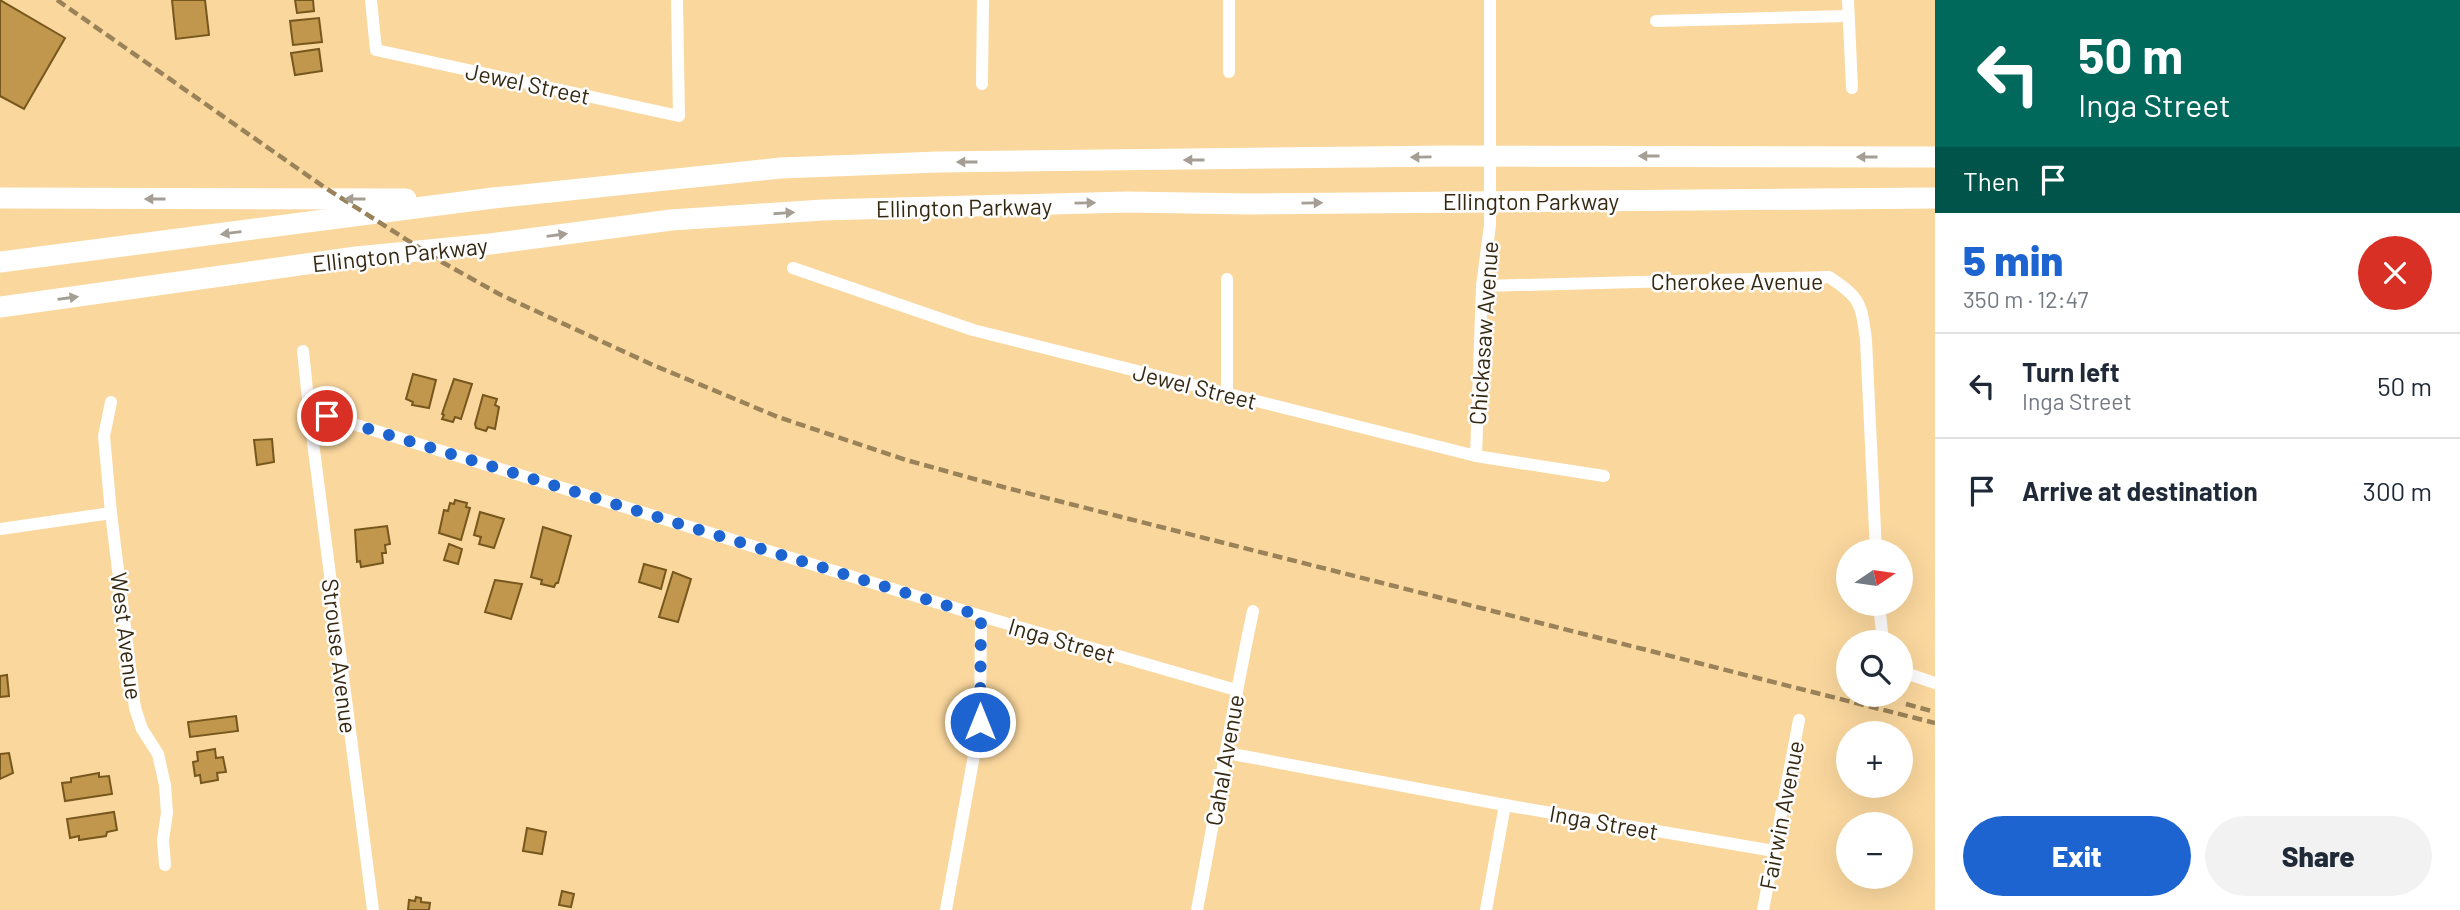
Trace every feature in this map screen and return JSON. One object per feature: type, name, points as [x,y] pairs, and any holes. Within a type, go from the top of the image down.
[{"type":"highway","name":"Ellington Parkway","points":[[0,262],[299,224],[430,203],[781,168],[938,162],[1450,156],[1935,157]]},
{"type":"highway","points":[[0,198],[430,203]]},
{"type":"highway","name":"Ellington Parkway","points":[[0,307],[356,257],[490,244],[671,220],[823,210],[1127,202],[1250,204],[1935,198]]},
{"type":"street","name":"Jewel Street","points":[[371,0],[376,50],[679,116],[677,0]]},
{"type":"street","points":[[982,84],[983,0]]},
{"type":"street","points":[[1229,0],[1229,72]]},
{"type":"street","name":"Chickasaw Avenue","points":[[1476,456],[1482,286],[1490,225],[1490,0]]},
{"type":"street","points":[[1848,0],[1852,88]]},
{"type":"street","points":[[1656,21],[1849,16]]},
{"type":"street","name":"Jewel Street","points":[[793,268],[973,330],[1476,456],[1604,476]]},
{"type":"street","name":"Cherokee Avenue","points":[[1482,286],[1829,277],[1850,291],[1862,308],[1866,340],[1875,539]]},
{"type":"street","points":[[1227,279],[1227,394]]},
{"type":"street","name":"Strouse Avenue","points":[[303,351],[373,910]]},
{"type":"street","name":"West Avenue","points":[[111,402],[104,436],[111,513],[135,708],[142,729],[158,754],[165,785],[165,865]]},
{"type":"street","name":"Inga Street","points":[[310,419],[327,416],[981,616],[1236,690]]},
{"type":"street","points":[[0,529],[111,513]]},
{"type":"street","name":"Cahal Avenue","points":[[1197,910],[1227,753],[1236,690],[1253,611]]},
{"type":"street","points":[[946,910],[980,722],[981,616]]},
{"type":"street","points":[[1913,675],[1935,683]]},
{"type":"street","name":"Fairwin Avenue","points":[[1763,910],[1799,720]]},
{"type":"street","name":"Inga Street","points":[[1227,753],[1505,805],[1774,851]]},
{"type":"street","points":[[1486,910],[1505,805]]},
{"type":"building","points":[[0,0],[65,38],[24,109],[0,96]]},
{"type":"building","points":[[172,0],[205,0],[209,35],[176,39]]},
{"type":"building","points":[[295,0],[313,0],[314,11],[297,13]]},
{"type":"building","points":[[319,18],[322,42],[293,45],[290,21]]},
{"type":"building","points":[[319,49],[322,71],[295,75],[291,53]]},
{"type":"building","points":[[413,374],[436,380],[429,408],[412,405],[413,402],[406,399]]},
{"type":"building","points":[[454,379],[472,384],[461,419],[455,417],[453,422],[442,419],[442,414]]},
{"type":"building","points":[[483,395],[497,399],[495,405],[499,407],[495,429],[488,427],[486,431],[476,428],[475,424]]},
{"type":"building","points":[[272,439],[274,462],[257,465],[254,440]]},
{"type":"building","points":[[455,500],[467,503],[466,507],[470,508],[461,540],[439,533],[444,510],[448,511],[450,503],[454,504]]},
{"type":"building","points":[[480,512],[504,519],[494,548],[479,544],[481,537],[474,535]]},
{"type":"building","points":[[387,526],[390,544],[385,545],[386,553],[382,553],[383,563],[361,567],[360,561],[357,562],[355,530]]},
{"type":"building","points":[[543,527],[571,536],[558,583],[554,587],[541,584],[542,580],[531,577]]},
{"type":"building","points":[[449,544],[462,549],[458,564],[444,560]]},
{"type":"building","points":[[644,564],[666,570],[661,589],[639,582]]},
{"type":"building","points":[[673,572],[691,579],[678,622],[659,617]]},
{"type":"building","points":[[495,580],[522,584],[511,619],[485,612]]},
{"type":"building","points":[[7,675],[9,696],[0,697],[0,676]]},
{"type":"building","points":[[236,716],[238,731],[190,737],[188,722]]},
{"type":"building","points":[[215,749],[216,758],[223,757],[226,772],[217,773],[218,780],[201,783],[200,775],[195,776],[193,762],[198,761],[197,752]]},
{"type":"building","points":[[9,753],[13,773],[0,779],[0,754]]},
{"type":"building","points":[[99,773],[99,777],[109,776],[112,794],[65,801],[62,783],[71,782],[71,778]]},
{"type":"building","points":[[114,812],[117,830],[107,832],[106,836],[79,840],[79,836],[70,838],[67,819]]},
{"type":"building","points":[[527,828],[546,832],[542,854],[523,851]]},
{"type":"building","points":[[562,891],[574,894],[571,907],[559,905]]},
{"type":"building","points":[[416,897],[421,898],[421,902],[430,903],[429,910],[408,910],[409,900],[415,901]]},
{"type":"railway","points":[[57,0],[324,187],[440,261],[501,295],[653,365],[778,417],[906,460],[1007,488],[1935,723]]},
{"type":"railway","points":[[1913,706],[1935,712]]},
{"type":"route","points":[[327,416],[981,616],[980,722]]}]
